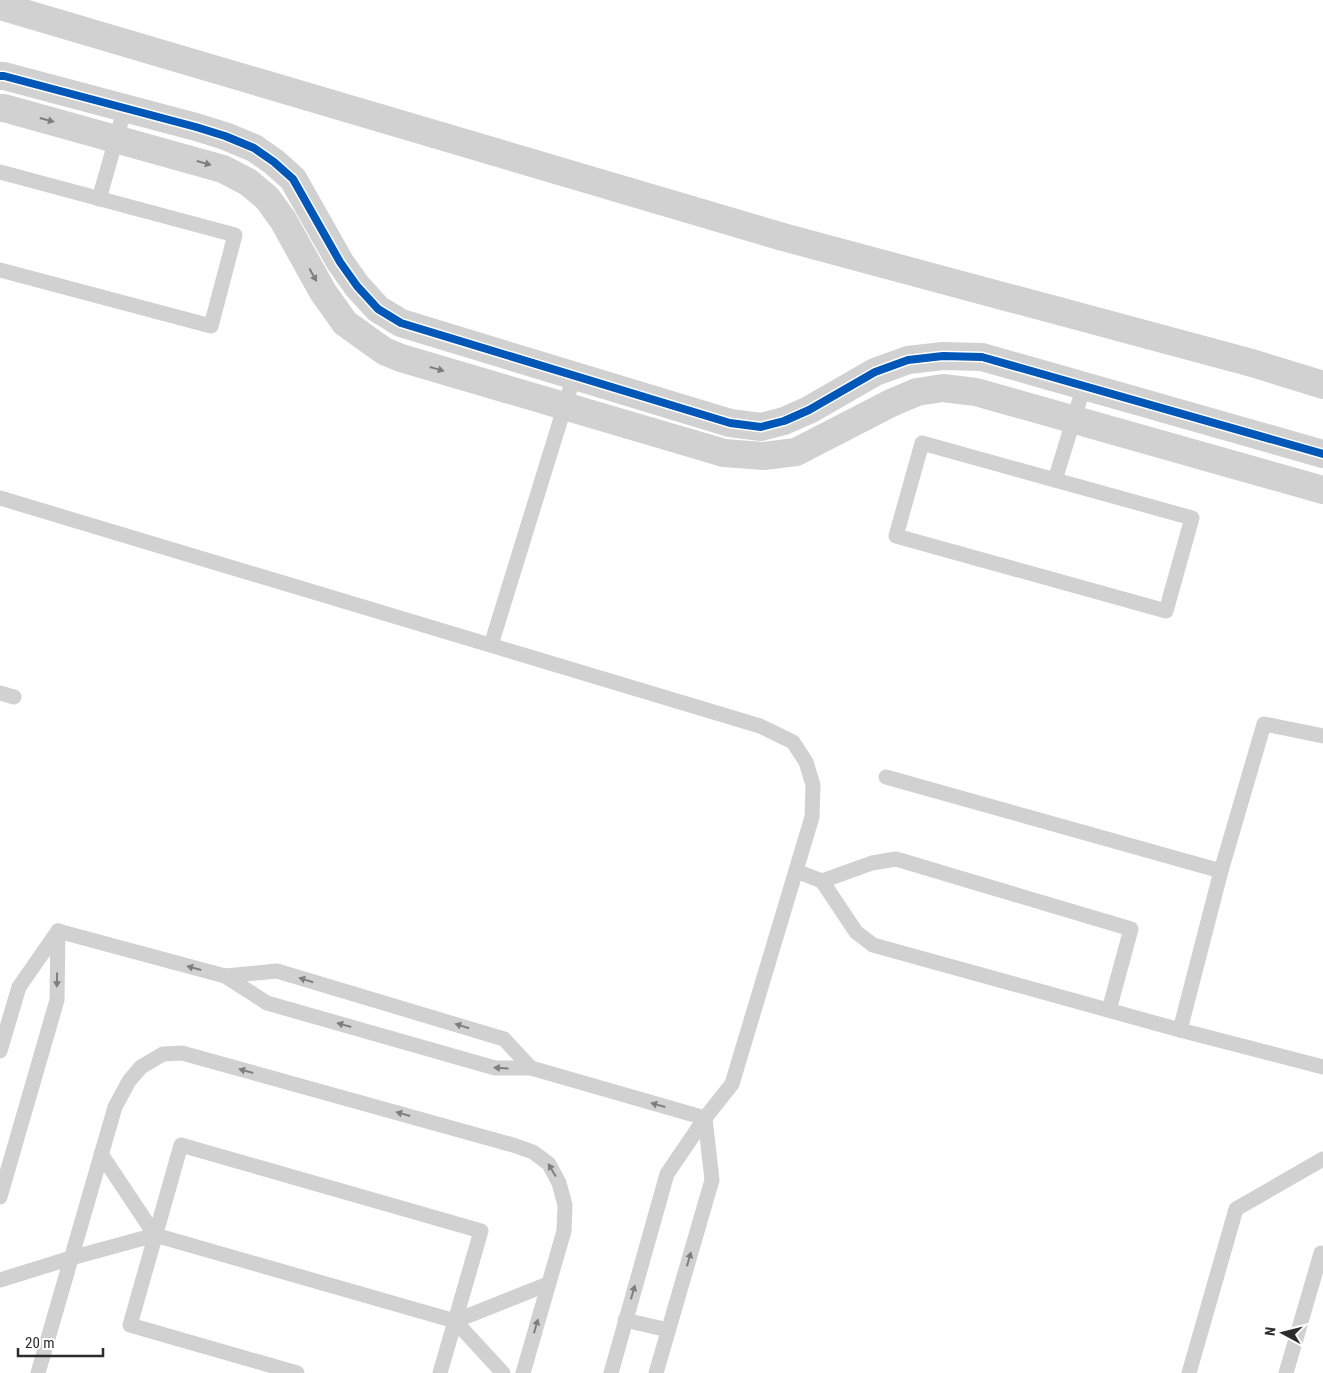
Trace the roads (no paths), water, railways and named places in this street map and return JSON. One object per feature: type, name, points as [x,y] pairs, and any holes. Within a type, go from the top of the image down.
[{"type":"street","points":[[0,6],[782,237],[1243,360],[1323,385]]},
{"type":"street","points":[[0,76],[14,78],[225,136],[254,148],[293,179],[340,262],[357,286],[378,309],[401,323],[730,423],[761,427],[784,421],[809,410],[875,372],[908,360],[943,356],[982,357],[1323,454]]},
{"type":"street","points":[[0,108],[222,168],[248,182],[267,198],[283,220],[323,292],[345,323],[384,351],[401,358],[724,453],[764,456],[796,452],[918,392],[944,388],[976,392],[1323,490]]},
{"type":"lane","points":[[99,198],[125,108]]},
{"type":"lane","points":[[0,172],[235,234],[211,326],[0,270]]},
{"type":"lane","points":[[491,645],[574,376]]},
{"type":"lane","points":[[1055,480],[1084,386]]},
{"type":"lane","points":[[922,443],[1055,480],[1192,518],[1166,611],[896,536],[922,443]]},
{"type":"lane","points":[[0,498],[760,726],[793,742],[806,762],[812,785],[812,817],[732,1084],[705,1118],[667,1174],[610,1373]]},
{"type":"lane","points":[[1180,1030],[1221,871],[1264,724],[1323,736]]},
{"type":"lane","points":[[886,777],[1221,871]]},
{"type":"lane","points":[[822,881],[872,863],[896,859],[1131,929],[1109,1010]]},
{"type":"lane","points":[[796,871],[822,881],[856,932],[873,945],[1180,1030],[1323,1067]]},
{"type":"lane","points":[[58,931],[225,976],[267,1003],[495,1068],[531,1068],[705,1118]]},
{"type":"lane","points":[[0,1051],[19,987],[58,931]]},
{"type":"lane","points":[[0,1197],[7,1144],[57,1000],[58,931]]},
{"type":"lane","points":[[225,976],[277,971],[504,1039],[531,1068]]},
{"type":"lane","points":[[38,1373],[115,1107],[128,1080],[140,1067],[163,1054],[182,1053],[513,1145],[533,1152],[549,1164],[559,1183],[565,1205],[564,1231],[523,1373]]},
{"type":"lane","points":[[656,1373],[712,1180],[705,1118]]},
{"type":"lane","points":[[297,1373],[130,1325],[181,1145],[481,1231],[440,1373]]},
{"type":"lane","points":[[101,1154],[155,1235]]},
{"type":"lane","points":[[1188,1373],[1236,1208],[1323,1159]]},
{"type":"lane","points":[[0,1280],[155,1235],[455,1321],[502,1373]]},
{"type":"lane","points":[[1286,1373],[1321,1253],[1323,1258]]},
{"type":"lane","points":[[455,1321],[548,1284]]},
{"type":"lane","points":[[626,1320],[668,1330]]}]
